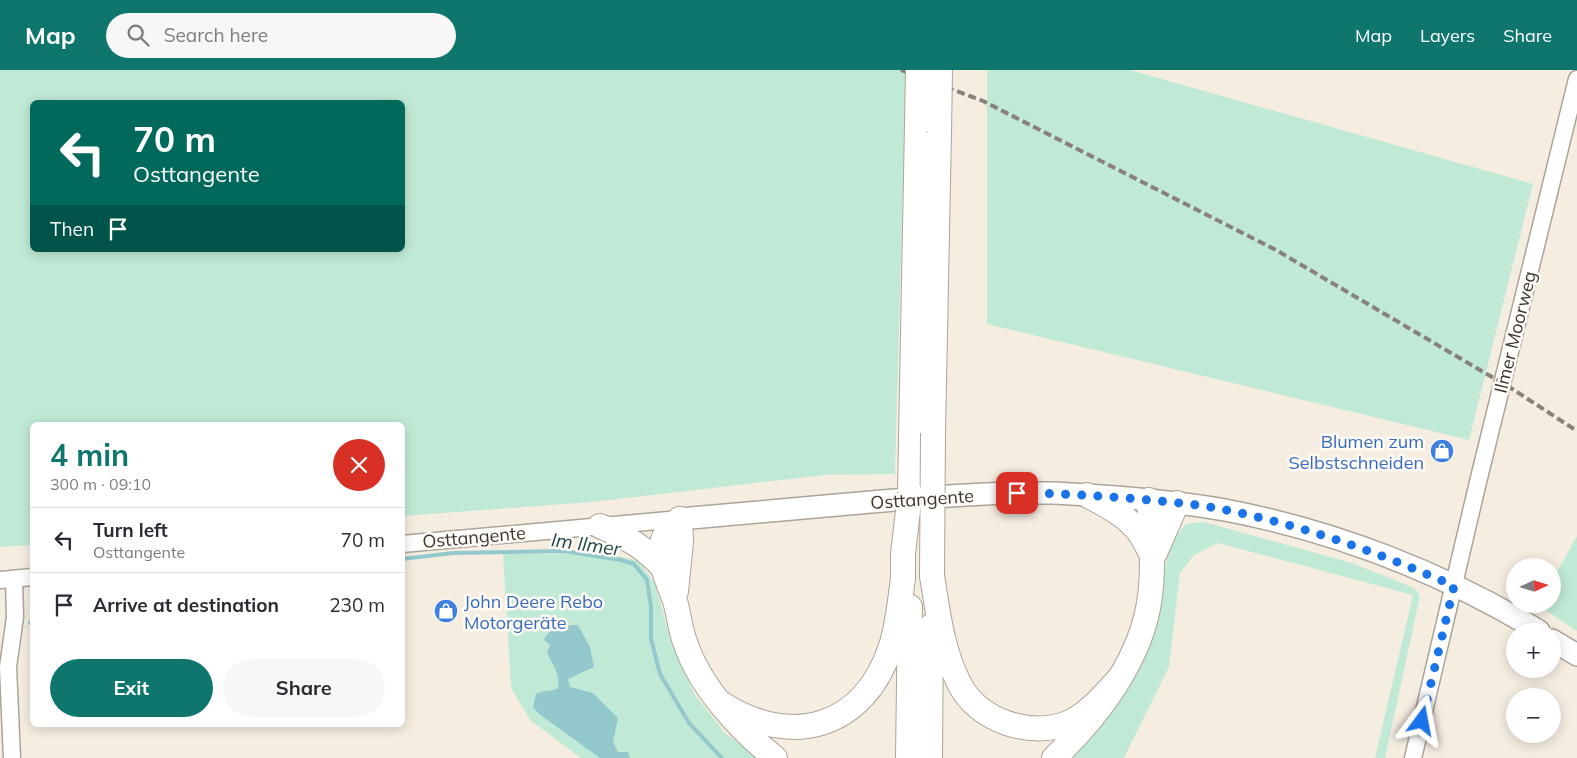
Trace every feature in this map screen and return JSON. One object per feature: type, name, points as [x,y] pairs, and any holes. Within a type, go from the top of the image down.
[{"type":"highway","points":[[918,70],[917,124],[922,434],[910,493],[903,554],[915,577],[960,685],[968,698],[983,712],[1000,721],[1020,727],[1056,726],[1070,722],[1083,714],[1119,679]]},
{"type":"highway","points":[[908,758],[922,434],[939,133],[940,70]]},
{"type":"highway","points":[[1088,495],[1110,507],[1127,520],[1140,534],[1153,557]]},
{"type":"highway","points":[[1054,758],[1075,739],[1100,709],[1132,654],[1143,626],[1150,598],[1153,557],[1149,500]]},
{"type":"highway","points":[[1153,557],[1177,503]]},
{"type":"highway","points":[[680,519],[667,530],[661,546],[664,569],[676,603],[680,628],[690,654],[700,674],[721,703],[746,733],[776,758]]},
{"type":"highway","points":[[676,603],[681,542],[680,519]]},
{"type":"highway","points":[[600,526],[638,544],[664,569]]},
{"type":"highway","points":[[721,703],[750,719],[778,727],[793,728],[810,726],[826,721],[850,708],[862,699],[884,663],[891,646],[898,617],[915,577]]},
{"type":"highway","points":[[915,577],[930,758]]},
{"type":"main road","name":"Osttangente","points":[[680,519],[986,494],[1054,493],[1177,503],[1224,510],[1300,528],[1379,554],[1454,586],[1524,623]]},
{"type":"main road","points":[[1561,645],[1577,655]]},
{"type":"street","name":"Ilmer Moorweg","points":[[1413,758],[1577,79]]},
{"type":"street","name":"Osttangente","points":[[405,544],[680,519]]},
{"type":"street","points":[[12,758],[8,667],[15,617],[7,580],[30,577]]},
{"type":"street","points":[[0,638],[8,667]]},
{"type":"green space","points":[[0,70],[906,70],[895,474],[825,475],[592,502],[405,516],[405,422],[30,422],[30,545],[0,547]]},
{"type":"green space","points":[[987,70],[1130,70],[1533,184],[1469,440],[987,324]]},
{"type":"green space","points":[[1204,522],[1352,563],[1414,588],[1420,596],[1385,758],[1375,758],[1413,595],[1218,543],[1194,555],[1180,573],[1169,667],[1124,758],[1061,758],[1149,631],[1168,555],[1176,536],[1186,524]]},
{"type":"green space","points":[[1577,536],[1577,631],[1550,613],[1561,613],[1561,565]]},
{"type":"green space","points":[[607,553],[638,561],[655,583],[671,642],[695,695],[725,733],[758,758],[581,758],[530,720],[511,688],[503,554]]},
{"type":"water","points":[[571,625],[578,625],[590,647],[594,667],[568,679],[570,687],[593,693],[618,718],[613,742],[618,752],[628,752],[630,758],[600,758],[539,714],[533,707],[536,694],[558,688],[559,683],[554,666],[547,653],[550,645],[544,640],[548,633]]},
{"type":"waterway","name":"Im Ilmer","points":[[405,559],[453,553],[564,551],[621,560],[634,564],[647,580],[651,607],[651,639],[660,674],[689,723],[722,758]]},
{"type":"railway","points":[[901,70],[983,101],[1276,250],[1514,390],[1577,431]]},
{"type":"place","name":"Blumen zum Selbstschneiden","points":[[1442,451]]},
{"type":"place","name":"John Deere Rebo Motorgeräte","points":[[446,611]]},
{"type":"route","points":[[1017,493],[1088,495],[1177,503],[1262,518],[1300,528],[1379,554],[1454,586],[1422,721]]}]
